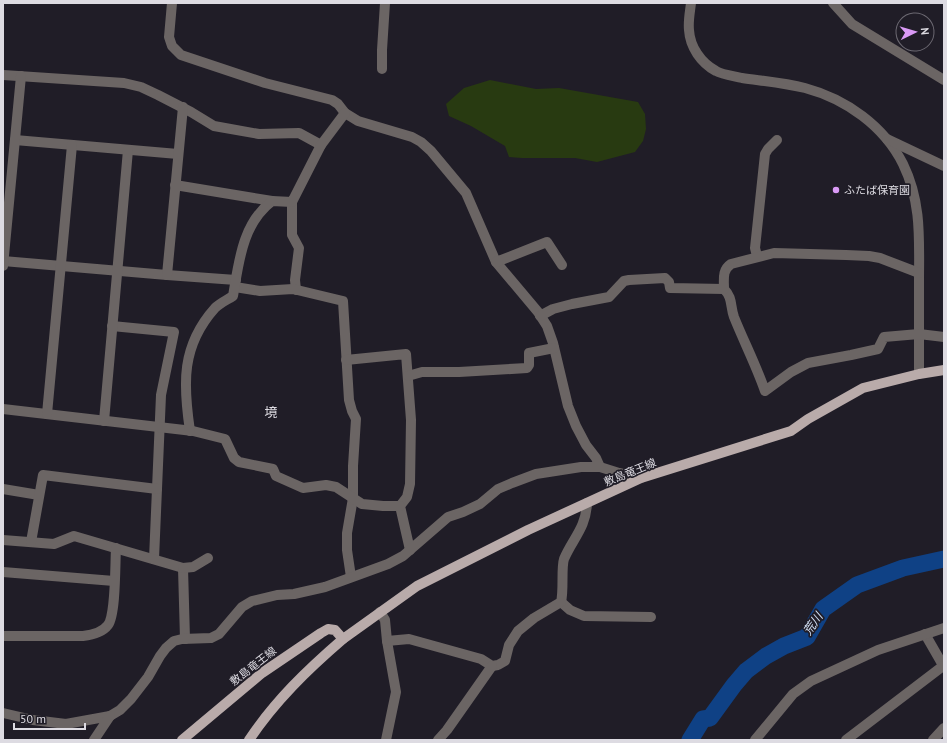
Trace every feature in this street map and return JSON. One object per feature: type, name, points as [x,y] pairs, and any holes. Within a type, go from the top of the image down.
[{"type":"main road","name":"敷島竜王線","points":[[249,740],[263,719],[305,673],[343,639],[417,586],[528,530],[641,478],[791,431],[808,419],[863,388],[919,374],[944,370]]},
{"type":"main road","name":"敷島竜王線","points":[[182,740],[262,673],[320,633],[328,629],[335,630],[343,639]]},
{"type":"street","points":[[172,3],[169,37],[172,46],[181,55],[265,83],[332,100],[338,104],[345,113],[358,121],[412,137],[422,142],[431,151],[466,193],[496,262],[547,326],[568,406],[576,426],[600,467]]},
{"type":"street","points":[[382,69],[385,3]]},
{"type":"street","points":[[691,3],[689,31],[691,43],[703,62],[717,72],[805,88],[821,93],[855,111],[870,121],[885,138],[902,163],[915,195],[919,235],[919,374]]},
{"type":"street","points":[[833,3],[852,24],[944,80]]},
{"type":"street","points":[[3,75],[124,83],[141,87],[182,107],[214,126],[259,134],[299,133],[321,145]]},
{"type":"street","points":[[3,266],[21,76]]},
{"type":"street","points":[[167,275],[182,107]]},
{"type":"street","points":[[296,290],[295,280],[299,248],[292,235],[292,202],[321,145],[345,113]]},
{"type":"street","points":[[885,138],[944,166]]},
{"type":"street","points":[[15,140],[178,154]]},
{"type":"street","points":[[757,256],[755,248],[766,154],[768,149],[777,140]]},
{"type":"street","points":[[47,414],[72,145]]},
{"type":"street","points":[[104,421],[128,150]]},
{"type":"street","points":[[175,186],[272,201],[292,202]]},
{"type":"street","points":[[190,431],[185,380],[189,354],[204,323],[216,307],[233,296],[246,235],[259,213],[272,201]]},
{"type":"street","points":[[496,262],[547,242],[562,265]]},
{"type":"street","points":[[919,273],[869,256],[774,253],[757,256],[726,267],[724,271],[724,288],[729,294],[733,315],[760,376],[765,391],[791,372],[808,363],[878,349],[884,337],[919,334],[944,337]]},
{"type":"street","points":[[3,261],[167,275],[235,284],[260,291],[296,290],[343,300],[349,400],[356,419],[353,466],[353,498],[347,533],[347,550],[352,577]]},
{"type":"street","points":[[540,316],[553,309],[609,297],[624,281],[629,280],[665,278],[669,282],[670,288],[724,288]]},
{"type":"street","points":[[112,326],[174,332],[161,395],[154,559]]},
{"type":"street","points":[[408,376],[422,372],[459,372],[527,368],[529,365],[529,353],[554,348]]},
{"type":"street","points":[[346,360],[406,354],[411,420],[410,484],[407,497],[400,506]]},
{"type":"street","points":[[3,408],[190,431],[225,439],[234,458],[239,462],[273,469],[276,476],[303,488],[326,485],[336,487],[362,504],[400,506]]},
{"type":"street","points":[[3,713],[33,720],[66,724],[110,716],[120,710],[130,699],[148,677],[166,648],[174,641],[210,638],[219,634],[242,607],[252,601],[276,595],[300,593],[325,587],[388,564],[403,556],[448,517],[480,504],[498,489],[536,474],[581,467],[600,467],[641,478]]},
{"type":"street","points":[[30,542],[43,475],[157,489]]},
{"type":"street","points":[[3,489],[39,495]]},
{"type":"street","points":[[386,641],[409,639],[481,659],[492,666],[498,665],[505,661],[509,644],[518,631],[534,618],[561,602],[563,594],[564,561],[583,525],[587,503]]},
{"type":"street","points":[[400,506],[410,550]]},
{"type":"street","points":[[3,540],[54,544],[74,536],[183,568],[193,567],[208,558]]},
{"type":"street","points":[[3,636],[95,635],[108,625],[112,611],[116,548]]},
{"type":"street","points":[[183,568],[185,639]]},
{"type":"street","points":[[3,572],[114,582]]},
{"type":"street","points":[[561,602],[570,610],[584,616],[651,617]]},
{"type":"street","points":[[380,612],[385,620],[386,641],[396,692],[386,740]]},
{"type":"street","points":[[755,740],[793,694],[811,681],[878,650],[944,628]]},
{"type":"street","points":[[846,740],[944,667],[925,634]]},
{"type":"street","points":[[438,740],[447,730],[492,666]]},
{"type":"street","points":[[94,740],[110,716]]},
{"type":"street","points":[[933,740],[944,728]]},
{"type":"green space","points":[[490,80],[536,89],[559,88],[638,102],[645,114],[646,129],[643,141],[635,152],[597,162],[575,158],[509,157],[505,146],[471,126],[449,116],[446,104],[464,88]]},
{"type":"waterway","name":"荒川","points":[[690,740],[703,719],[710,718],[746,671],[766,656],[784,646],[807,637],[823,609],[857,585],[903,568],[944,559]]},
{"type":"place","name":"ふたば保育園","points":[[836,190]]},
{"type":"district","name":"境","points":[[271,412]]}]
